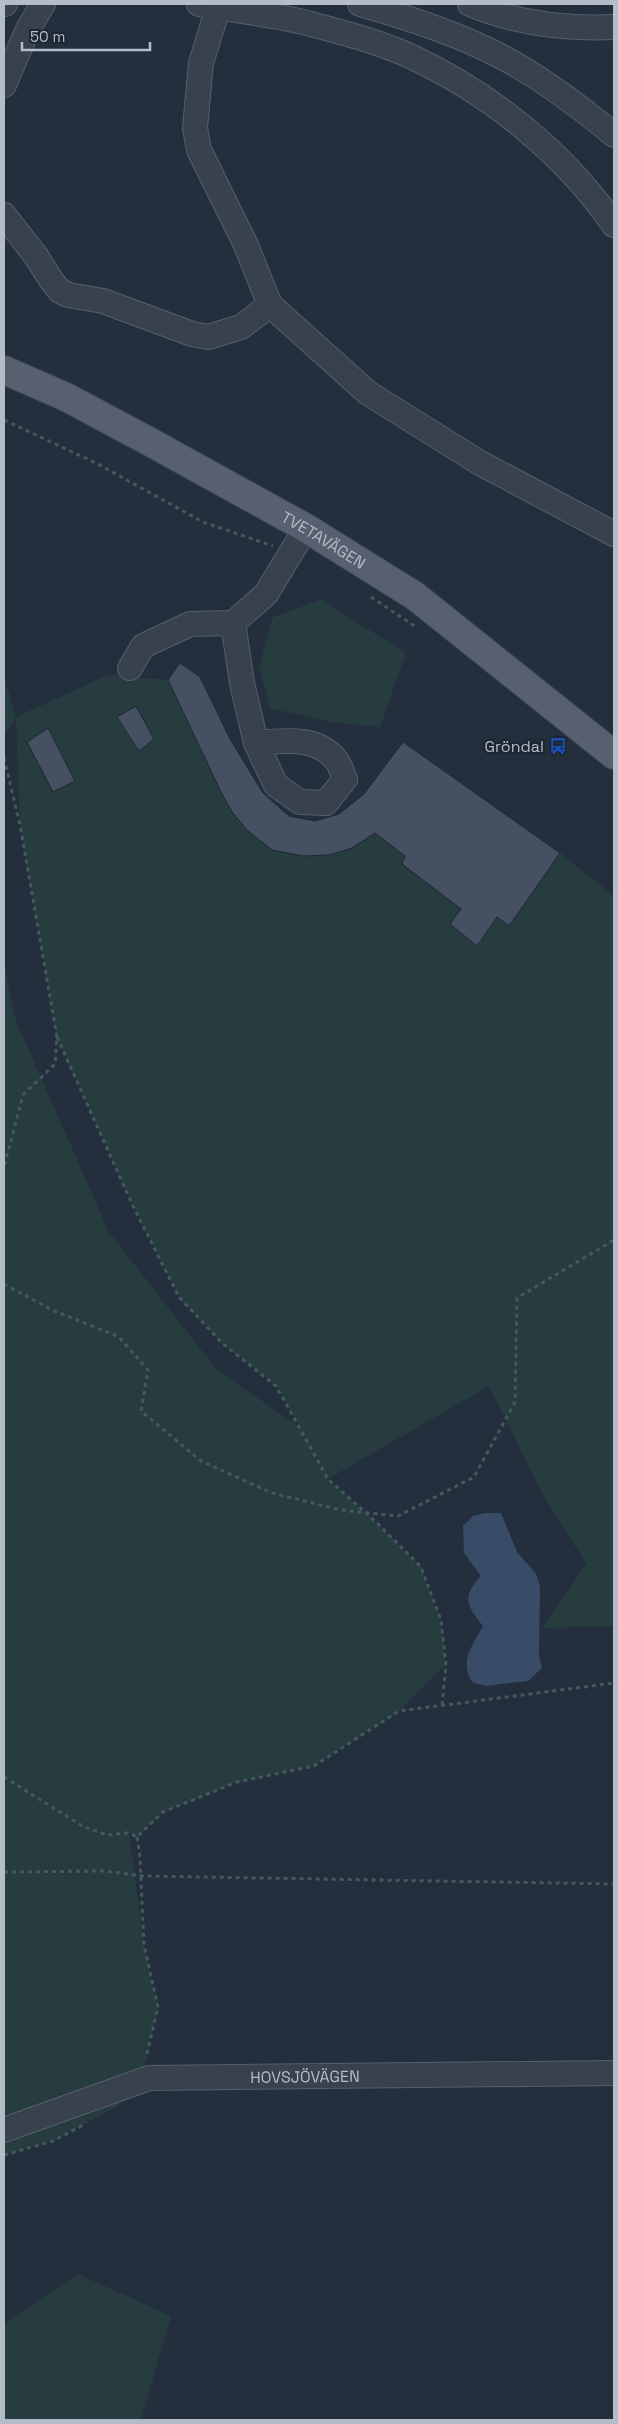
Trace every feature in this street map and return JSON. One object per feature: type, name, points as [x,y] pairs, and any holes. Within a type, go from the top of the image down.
[{"type":"main road","name":"TVETAVÄGEN","points":[[4,370],[74,401],[306,528],[415,596],[614,755]]},
{"type":"street","points":[[4,85],[28,28],[43,4]]},
{"type":"street","points":[[360,4],[462,39],[504,59],[586,112],[614,135]]},
{"type":"street","points":[[470,4],[510,17],[540,23],[614,27]]},
{"type":"street","points":[[614,225],[575,176],[544,146],[514,120],[442,73],[384,46],[310,24],[274,15],[208,6],[195,128],[199,150],[244,243],[270,305],[368,393],[480,463],[614,534]]},
{"type":"street","points":[[4,215],[51,280],[60,291],[68,295],[103,301],[192,334],[208,337],[240,327],[270,305]]},
{"type":"street","points":[[130,668],[143,646],[190,624],[233,622],[266,594],[306,528]]},
{"type":"street","points":[[233,622],[242,683],[256,743]]},
{"type":"street","name":"HOVSJÖVÄGEN","points":[[4,2130],[150,2078],[614,2073]]},
{"type":"path","points":[[4,420],[96,463],[202,522],[291,553]]},
{"type":"path","points":[[369,595],[423,632]]},
{"type":"path","points":[[4,758],[20,825],[57,1037],[55,1064],[23,1095],[4,1167]]},
{"type":"path","points":[[57,1037],[132,1204],[179,1297],[222,1343],[276,1386],[328,1480],[365,1512],[421,1567],[441,1620],[446,1665],[442,1706]]},
{"type":"path","points":[[4,1284],[52,1310],[119,1337],[148,1370],[141,1411],[200,1461],[272,1493],[341,1510],[398,1516],[474,1477],[515,1402],[517,1298],[614,1240]]},
{"type":"path","points":[[137,1837],[164,1812],[237,1782],[314,1766],[399,1711],[614,1683]]},
{"type":"path","points":[[4,1777],[84,1828],[107,1835],[128,1833],[137,1837]]},
{"type":"path","points":[[137,1837],[140,1856],[144,1945],[158,2007],[142,2077],[138,2081]]},
{"type":"path","points":[[4,1872],[104,1871],[143,1876],[614,1884]]},
{"type":"path","points":[[4,2155],[52,2142],[93,2119]]},
{"type":"green space","points":[[321,600],[406,653],[380,727],[330,722],[270,708],[259,667],[273,617]]},
{"type":"green space","points":[[108,675],[168,680],[222,794],[232,812],[247,830],[329,855],[352,848],[375,833],[405,856],[402,865],[461,909],[450,924],[477,946],[497,917],[509,925],[560,853],[614,896],[614,1626],[543,1628],[586,1564],[541,1491],[489,1386],[328,1479],[378,1524],[421,1567],[441,1620],[446,1665],[399,1711],[314,1766],[237,1782],[164,1812],[137,1837],[129,1833],[144,1945],[158,2007],[142,2077],[118,2106],[53,2141],[4,2155],[4,964],[16,1021],[109,1232],[217,1370],[301,1428],[276,1386],[222,1343],[179,1297],[132,1204],[57,1037],[20,825],[16,718],[4,734],[4,676],[16,717]],"holes":[[[48,729],[75,781],[53,792],[27,743]]]},
{"type":"green space","points":[[78,2274],[171,2316],[141,2420],[4,2420],[4,2324]]},
{"type":"water","points":[[486,1513],[501,1513],[517,1552],[536,1574],[540,1587],[539,1655],[542,1668],[528,1681],[485,1686],[472,1682],[468,1674],[468,1654],[483,1626],[470,1607],[469,1596],[471,1590],[481,1576],[464,1553],[463,1526],[473,1516]]},
{"type":"building","points":[[180,663],[200,677],[230,739],[263,793],[289,816],[315,821],[339,814],[364,794],[403,742],[560,853],[509,926],[497,917],[477,946],[450,924],[461,909],[402,864],[405,856],[375,833],[352,848],[329,855],[303,856],[272,850],[247,830],[232,812],[222,794],[168,680]]},
{"type":"building","points":[[136,706],[154,739],[139,751],[117,717]]},
{"type":"building","points":[[48,728],[75,781],[53,792],[27,742]]},
{"type":"place","name":"Gröndal","points":[[558,746]]}]
